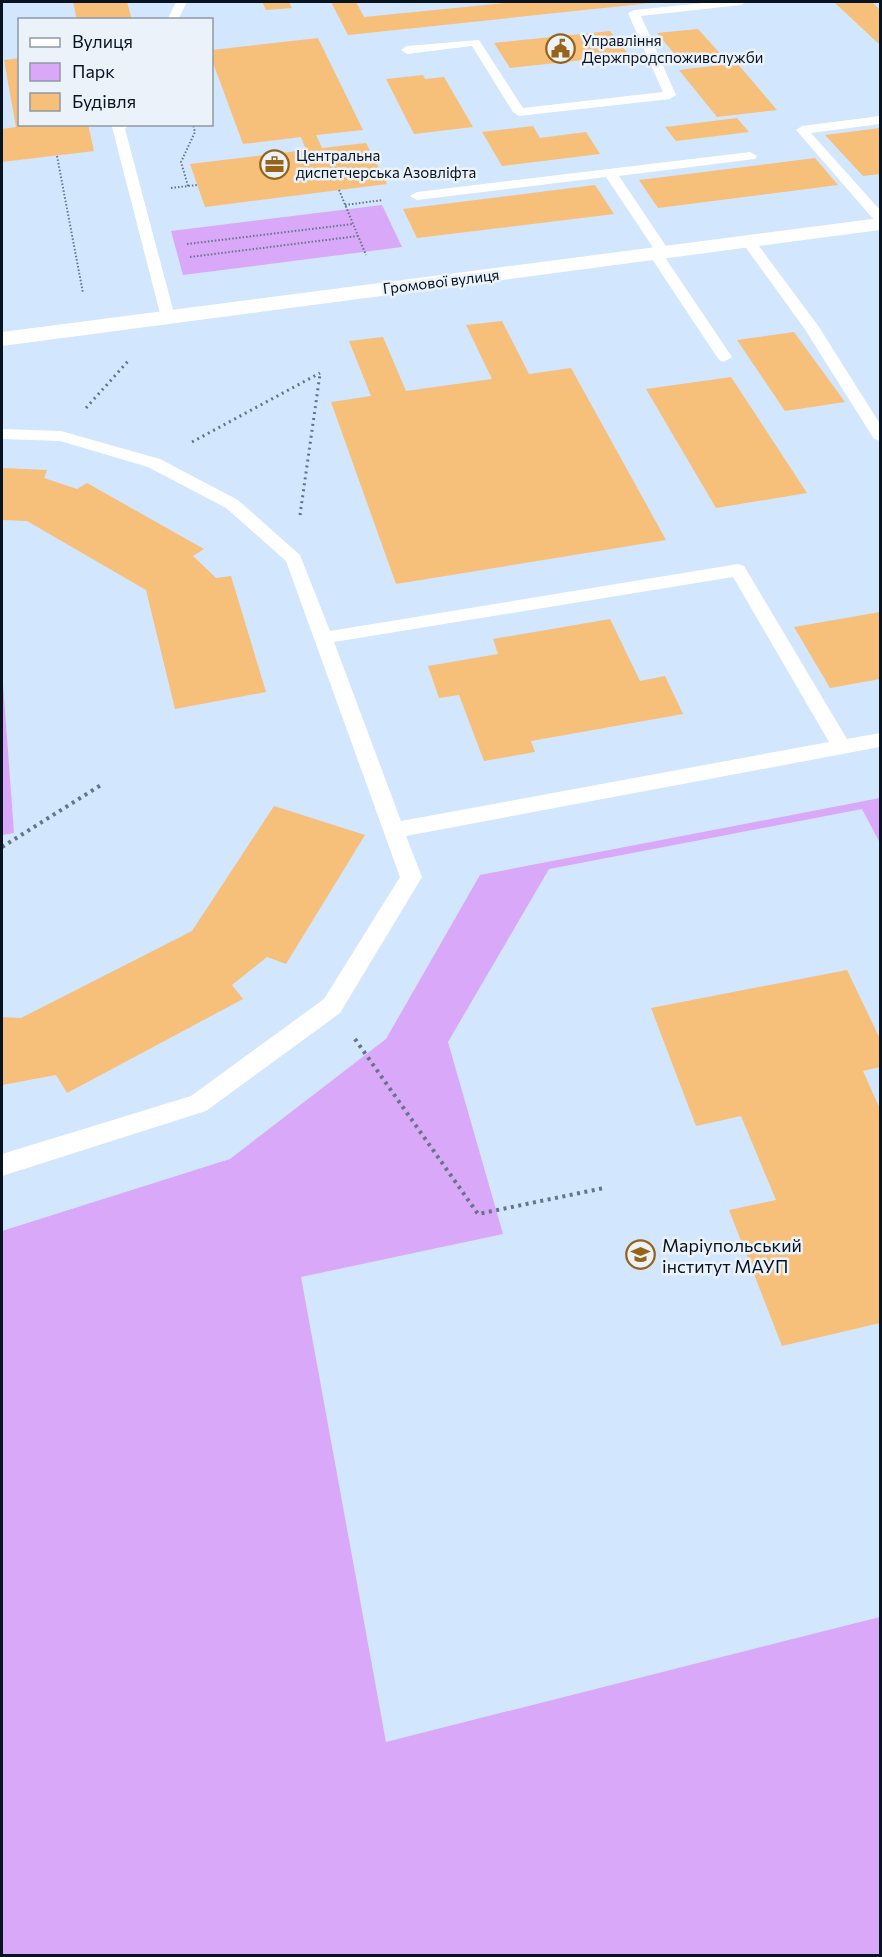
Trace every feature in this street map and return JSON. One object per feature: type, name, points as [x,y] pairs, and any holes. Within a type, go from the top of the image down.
[{"type":"street","name":"Громової вулиця","points":[[2,339],[880,224]]},
{"type":"lane","points":[[173,18],[181,2]]},
{"type":"lane","points":[[407,50],[475,42],[519,112],[670,95],[634,13],[741,2]]},
{"type":"lane","points":[[880,120],[802,130],[880,218]]},
{"type":"lane","points":[[119,126],[117,127],[168,317]]},
{"type":"lane","points":[[417,196],[750,156]]},
{"type":"lane","points":[[610,172],[724,357]]},
{"type":"lane","points":[[748,241],[811,327],[880,436]]},
{"type":"lane","points":[[2,434],[61,436],[154,463],[232,504],[294,559],[411,877],[332,1006],[198,1104],[2,1165]]},
{"type":"lane","points":[[323,638],[738,570],[842,747]]},
{"type":"lane","points":[[394,830],[880,740]]},
{"type":"path","points":[[188,186],[181,162],[195,132],[194,126]]},
{"type":"path","points":[[57,156],[84,297]]},
{"type":"path","points":[[339,190],[369,261]]},
{"type":"path","points":[[151,255],[353,224]]},
{"type":"path","points":[[151,255],[358,236]]},
{"type":"path","points":[[61,436],[132,357]]},
{"type":"path","points":[[154,463],[320,373],[294,559]]},
{"type":"path","points":[[2,847],[100,785]]},
{"type":"path","points":[[332,1006],[478,1214],[604,1188]]},
{"type":"green space","points":[[382,205],[402,247],[183,275],[171,231]]},
{"type":"green space","points":[[2,684],[14,833],[2,835]]},
{"type":"green space","points":[[880,798],[880,843],[862,809],[549,869],[448,1042],[503,1234],[301,1277],[386,1742],[880,1617],[880,1955],[2,1955],[2,1231],[230,1159],[386,1039],[480,875]]},
{"type":"building","points":[[73,2],[127,2],[131,18],[77,18]]},
{"type":"building","points":[[262,2],[289,2],[292,8],[266,10]]},
{"type":"building","points":[[331,2],[356,2],[364,17],[514,2],[651,3],[348,35]]},
{"type":"building","points":[[834,2],[872,2],[880,10],[880,45]]},
{"type":"building","points":[[698,29],[725,59],[683,64],[657,33]]},
{"type":"building","points":[[610,31],[629,55],[510,68],[494,43]]},
{"type":"building","points":[[318,38],[363,130],[316,135],[322,148],[366,143],[387,184],[205,207],[190,164],[306,150],[301,137],[243,144],[213,63],[213,50]]},
{"type":"building","points":[[18,58],[18,126],[88,126],[94,151],[2,162],[2,129],[16,127],[4,60]]},
{"type":"building","points":[[737,63],[777,110],[717,117],[679,70]]},
{"type":"building","points":[[423,75],[425,79],[444,77],[473,127],[414,134],[386,79]]},
{"type":"building","points":[[737,118],[749,132],[676,141],[665,127]]},
{"type":"building","points":[[533,126],[540,138],[586,132],[600,154],[502,166],[482,132]]},
{"type":"building","points":[[880,128],[880,174],[863,176],[825,135]]},
{"type":"building","points":[[815,158],[838,185],[658,208],[639,180]]},
{"type":"building","points":[[595,185],[614,214],[417,238],[403,209]]},
{"type":"building","points":[[502,321],[529,374],[571,368],[666,540],[396,584],[331,402],[371,396],[349,341],[383,337],[406,391],[492,379],[466,325]]},
{"type":"building","points":[[794,332],[845,402],[785,411],[737,340]]},
{"type":"building","points":[[731,377],[807,493],[716,508],[646,389]]},
{"type":"building","points":[[2,468],[47,470],[44,478],[77,489],[87,483],[204,549],[193,556],[216,578],[231,576],[266,692],[175,709],[146,590],[27,521],[2,520]]},
{"type":"building","points":[[880,612],[880,679],[830,688],[794,627]]},
{"type":"building","points":[[610,619],[640,681],[665,676],[683,714],[531,741],[535,752],[484,761],[459,695],[439,698],[428,666],[498,654],[493,639]]},
{"type":"building","points":[[274,806],[365,835],[286,964],[267,957],[232,985],[243,999],[67,1093],[56,1075],[2,1085],[2,1017],[21,1018],[192,931]]},
{"type":"building","points":[[847,970],[880,1039],[880,1067],[863,1071],[880,1109],[880,1323],[782,1346],[729,1210],[776,1200],[741,1116],[696,1126],[651,1008]]},
{"type":"place","name":"Управління Держпродспоживслужби","points":[[561,49]]},
{"type":"place","name":"Центральна диспетчерська Азовліфта","points":[[275,164]]},
{"type":"place","name":"Маріупольський інститут МАУП","points":[[641,1255]]}]
